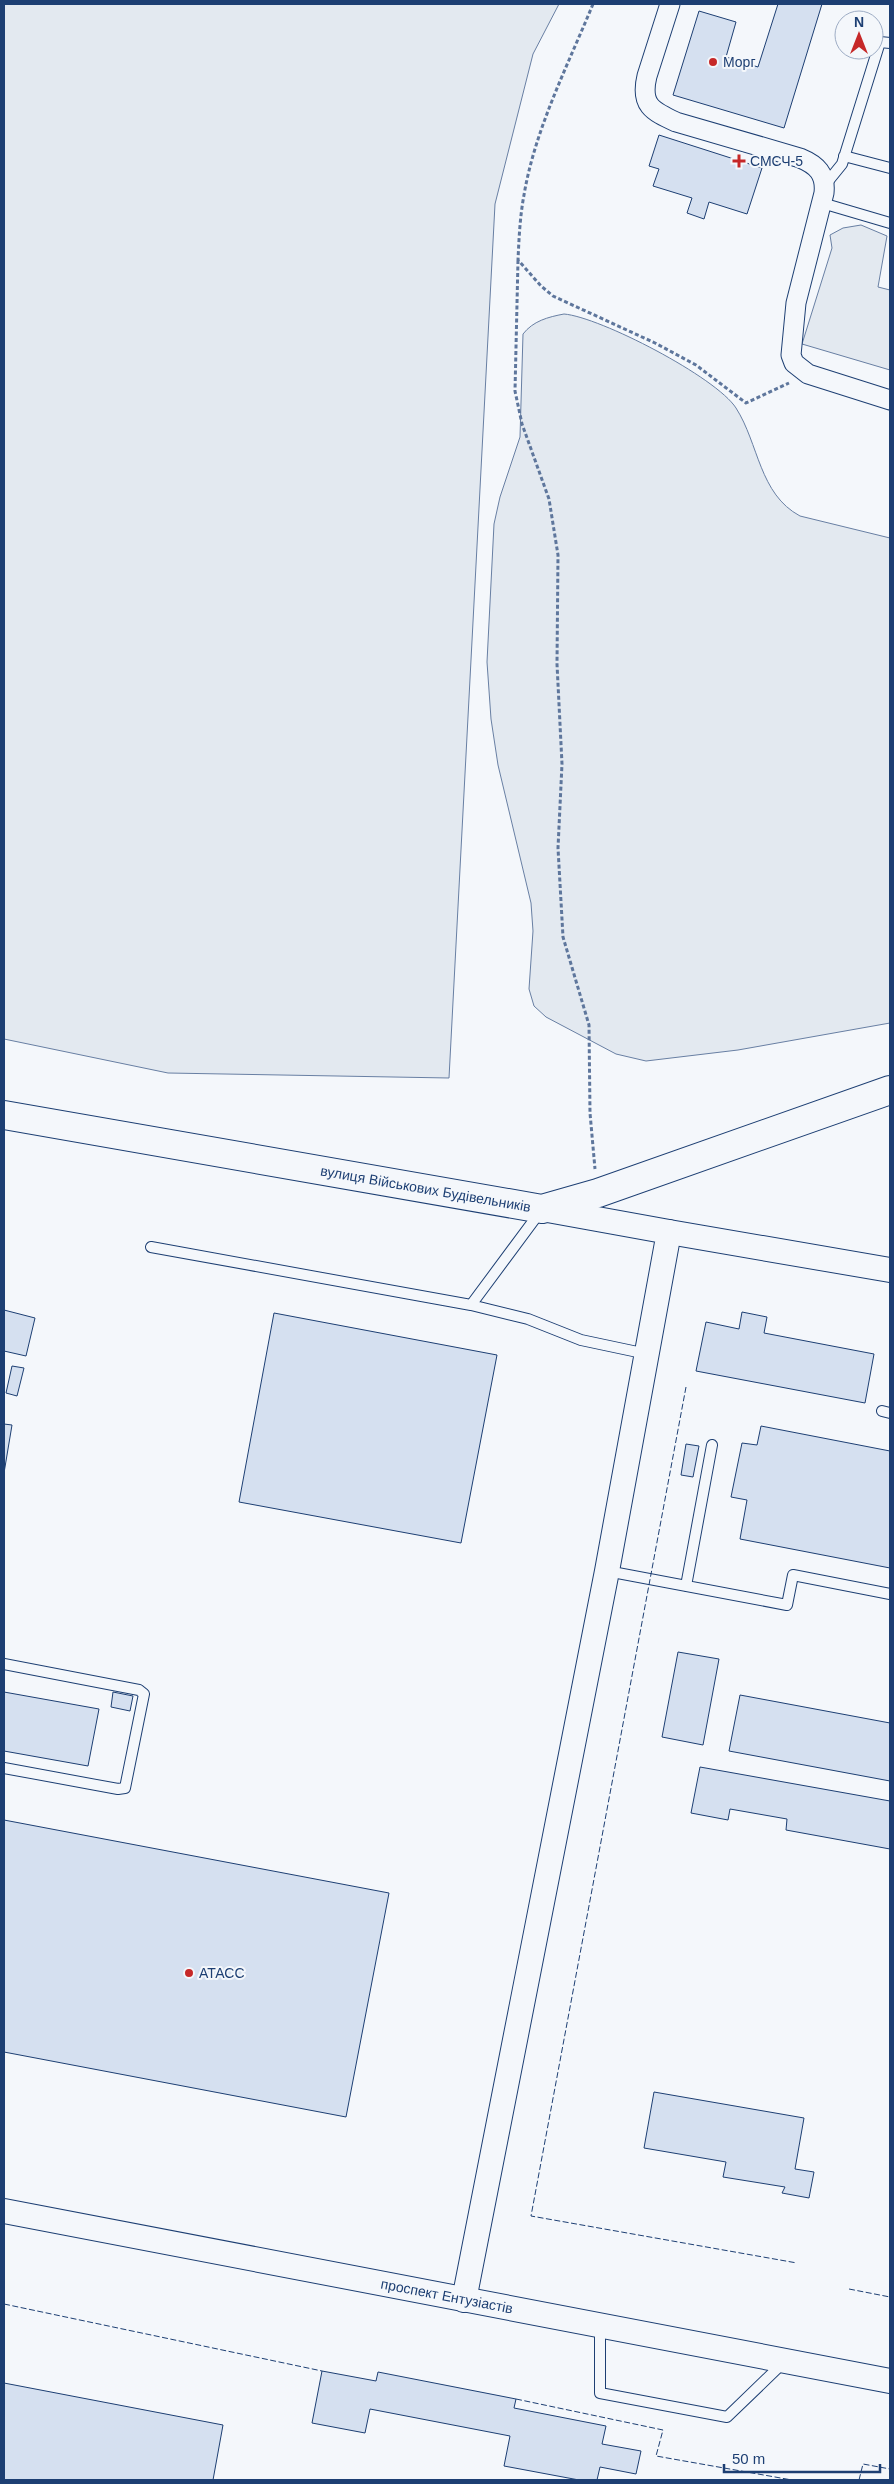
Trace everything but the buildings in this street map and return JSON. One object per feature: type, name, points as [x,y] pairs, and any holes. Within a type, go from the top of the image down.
[{"type":"main road","name":"вулиця Військових Будівельників","points":[[4,1115],[542,1209],[598,1193],[890,1090]]},
{"type":"street","points":[[670,4],[644,88],[646,101],[650,108],[676,122],[810,162],[818,168],[825,185],[822,204],[796,303],[790,343],[794,362],[808,374],[890,400]]},
{"type":"street","points":[[542,1209],[670,1232],[885,1264]]},
{"type":"street","points":[[464,2300],[608,1571],[670,1232]]},
{"type":"street","name":"проспект Ентузіастів","points":[[4,2211],[890,2381]]},
{"type":"lane","points":[[825,185],[842,164],[880,42],[890,43]]},
{"type":"lane","points":[[844,156],[890,168]]},
{"type":"lane","points":[[822,204],[890,223]]},
{"type":"lane","points":[[471,1305],[542,1209]]},
{"type":"lane","points":[[151,1247],[471,1305],[528,1319],[581,1340],[647,1354]]},
{"type":"lane","points":[[686,1586],[712,1445]]},
{"type":"lane","points":[[608,1571],[787,1605],[793,1575],[890,1594]]},
{"type":"lane","points":[[4,1664],[139,1690],[144,1694],[125,1788],[118,1789],[4,1768]]},
{"type":"lane","points":[[600,2326],[600,2393],[727,2417],[785,2361]]},
{"type":"path","points":[[593,4],[539,138],[524,194],[518,260],[515,391],[522,424],[547,492],[558,555],[556,664],[562,756],[558,848],[563,938],[567,957],[589,1025],[590,1113],[598,1193]]},
{"type":"path","points":[[518,260],[541,286],[553,296],[655,343],[696,365],[746,403],[808,374]]},
{"type":"shaded area","points":[[4,4],[559,4],[533,54],[495,204],[449,1078],[168,1073],[4,1039]]},
{"type":"shaded area","points":[[861,225],[887,236],[878,287],[890,290],[890,370],[802,344],[832,248],[830,235],[843,228]]},
{"type":"shaded area","points":[[564,314],[581,318],[629,337],[682,365],[724,395],[736,408],[744,422],[768,482],[786,507],[800,516],[890,538],[890,1023],[738,1050],[646,1061],[616,1054],[546,1017],[534,1006],[529,989],[533,931],[531,903],[498,765],[491,719],[487,662],[494,524],[500,497],[520,437],[523,334],[541,320]]},
{"type":"fence","points":[[686,1387],[531,2216],[797,2263]]},
{"type":"fence","points":[[849,2289],[890,2297]]},
{"type":"fence","points":[[4,2304],[322,2371]]},
{"type":"fence","points":[[516,2399],[663,2430],[656,2456],[792,2480]]},
{"type":"fence","points":[[859,2480],[863,2464],[890,2469]]},
{"type":"place","name":"Морг","points":[[713,62]]},
{"type":"place","name":"СМСЧ-5","points":[[739,161]]},
{"type":"place","name":"АТАСС","points":[[189,1973]]}]
